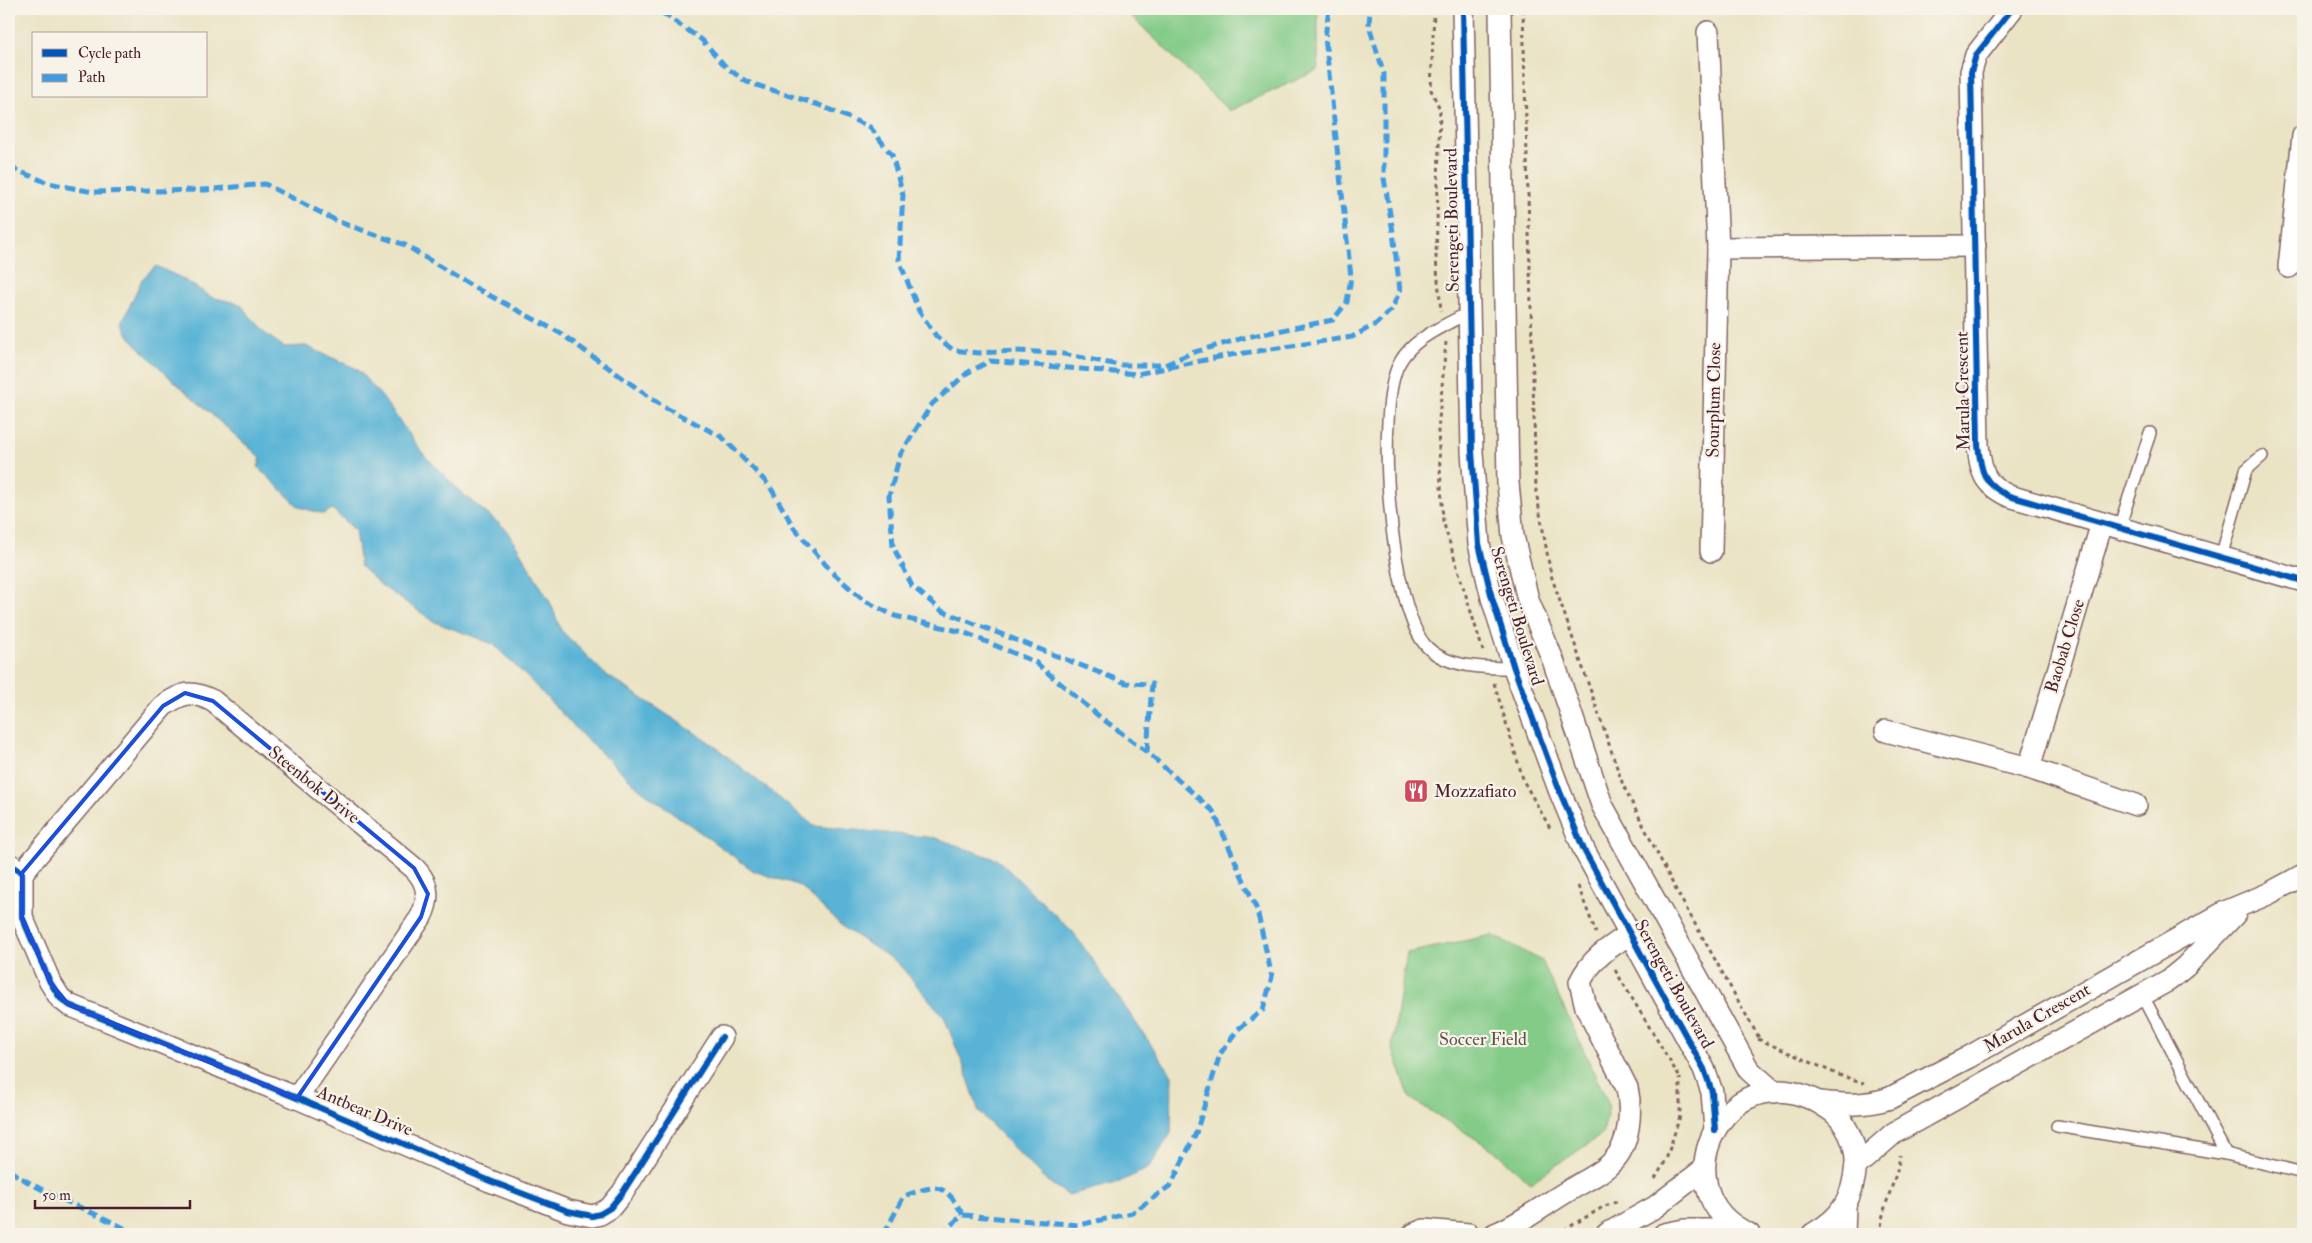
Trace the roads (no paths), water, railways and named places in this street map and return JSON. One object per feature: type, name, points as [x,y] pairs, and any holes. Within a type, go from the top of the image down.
[{"type":"street","name":"Serengeti Boulevard","points":[[1463,9],[1472,452],[1479,544],[1492,598],[1514,668],[1560,792],[1584,850],[1704,1069],[1712,1092],[1714,1130]]},
{"type":"street","name":"Serengeti Boulevard","points":[[1500,9],[1508,484],[1513,536],[1528,600],[1553,660],[1602,805],[1749,1070],[1774,1092]]},
{"type":"street","name":"Marula Crescent","points":[[2012,9],[1976,55],[1971,72],[1978,445],[1980,461],[1987,481],[1994,489],[2009,496],[2303,581]]},
{"type":"street","name":"Sourplum Close","points":[[1708,32],[1718,248],[1711,551]]},
{"type":"street","points":[[2289,267],[2303,136]]},
{"type":"street","points":[[1718,248],[1975,246]]},
{"type":"street","name":"Baobab Close","points":[[2029,768],[2111,525]]},
{"type":"street","name":"Steenbok Drive","points":[[15,868],[164,706],[185,694],[199,694],[213,701],[414,868],[427,886],[426,907],[421,918],[297,1098]]},
{"type":"street","points":[[1886,731],[2029,768],[2136,805]]},
{"type":"street","name":"Antbear Drive","points":[[15,868],[22,917],[50,982],[60,998],[69,1005],[568,1211],[592,1216],[610,1208],[623,1192],[722,1037]]},
{"type":"street","name":"Marula Crescent","points":[[1820,1102],[1848,1105],[1876,1102],[1890,1098],[1960,1061],[2127,966],[2303,875]]},
{"type":"street","name":"Marula Crescent","points":[[1856,1166],[1894,1133],[2143,996],[2186,966],[2246,903]]},
{"type":"street","points":[[1495,1234],[1594,1175],[1614,1161],[1622,1149],[1629,1124],[1630,1102],[1627,1088],[1586,1007],[1580,982],[1586,969],[1597,957],[1630,934]]},
{"type":"street","points":[[2127,966],[2143,996]]},
{"type":"street","points":[[2059,1005],[2075,1034]]},
{"type":"street","points":[[1744,1232],[1721,1213],[1709,1192],[1704,1169],[1707,1145],[1719,1122],[1737,1103],[1761,1093],[1788,1091],[1813,1097],[1834,1112],[1849,1134],[1856,1166],[1854,1184],[1845,1207],[1844,1234]]},
{"type":"street","points":[[1606,1234],[1655,1207],[1704,1169]]},
{"type":"street","points":[[1813,1234],[1829,1225],[1845,1207]]},
{"type":"street","points":[[1414,1234],[1424,1230],[1469,1234]]},
{"type":"street","points":[[1664,1234],[1684,1230],[1744,1232]]},
{"type":"lane","points":[[1470,312],[1414,343],[1400,362],[1392,382],[1388,418],[1391,533],[1410,617],[1426,647],[1441,660],[1489,668],[1514,668]]},
{"type":"lane","points":[[2111,525],[2150,433]]},
{"type":"lane","points":[[2221,557],[2246,470],[2262,456]]},
{"type":"lane","points":[[2143,996],[2226,1154]]},
{"type":"lane","points":[[2057,1126],[2226,1154],[2303,1173]]},
{"type":"water","points":[[156,266],[181,278],[211,297],[240,304],[264,333],[284,347],[306,346],[357,369],[382,397],[425,456],[464,495],[508,531],[550,602],[561,630],[605,674],[712,744],[814,826],[936,838],[998,860],[1073,932],[1172,1075],[1171,1133],[1149,1168],[1117,1183],[1068,1195],[1044,1179],[979,1112],[966,1072],[944,1017],[897,962],[844,928],[800,886],[754,871],[640,789],[582,735],[493,644],[435,622],[382,586],[360,566],[355,530],[332,509],[324,514],[299,507],[258,467],[261,458],[167,375],[130,338],[122,323],[142,279]]},
{"type":"place","name":"Mozzafiato","points":[[1416,791]]},
{"type":"park label","name":"Soccer Field","points":[[1483,1039]]}]
